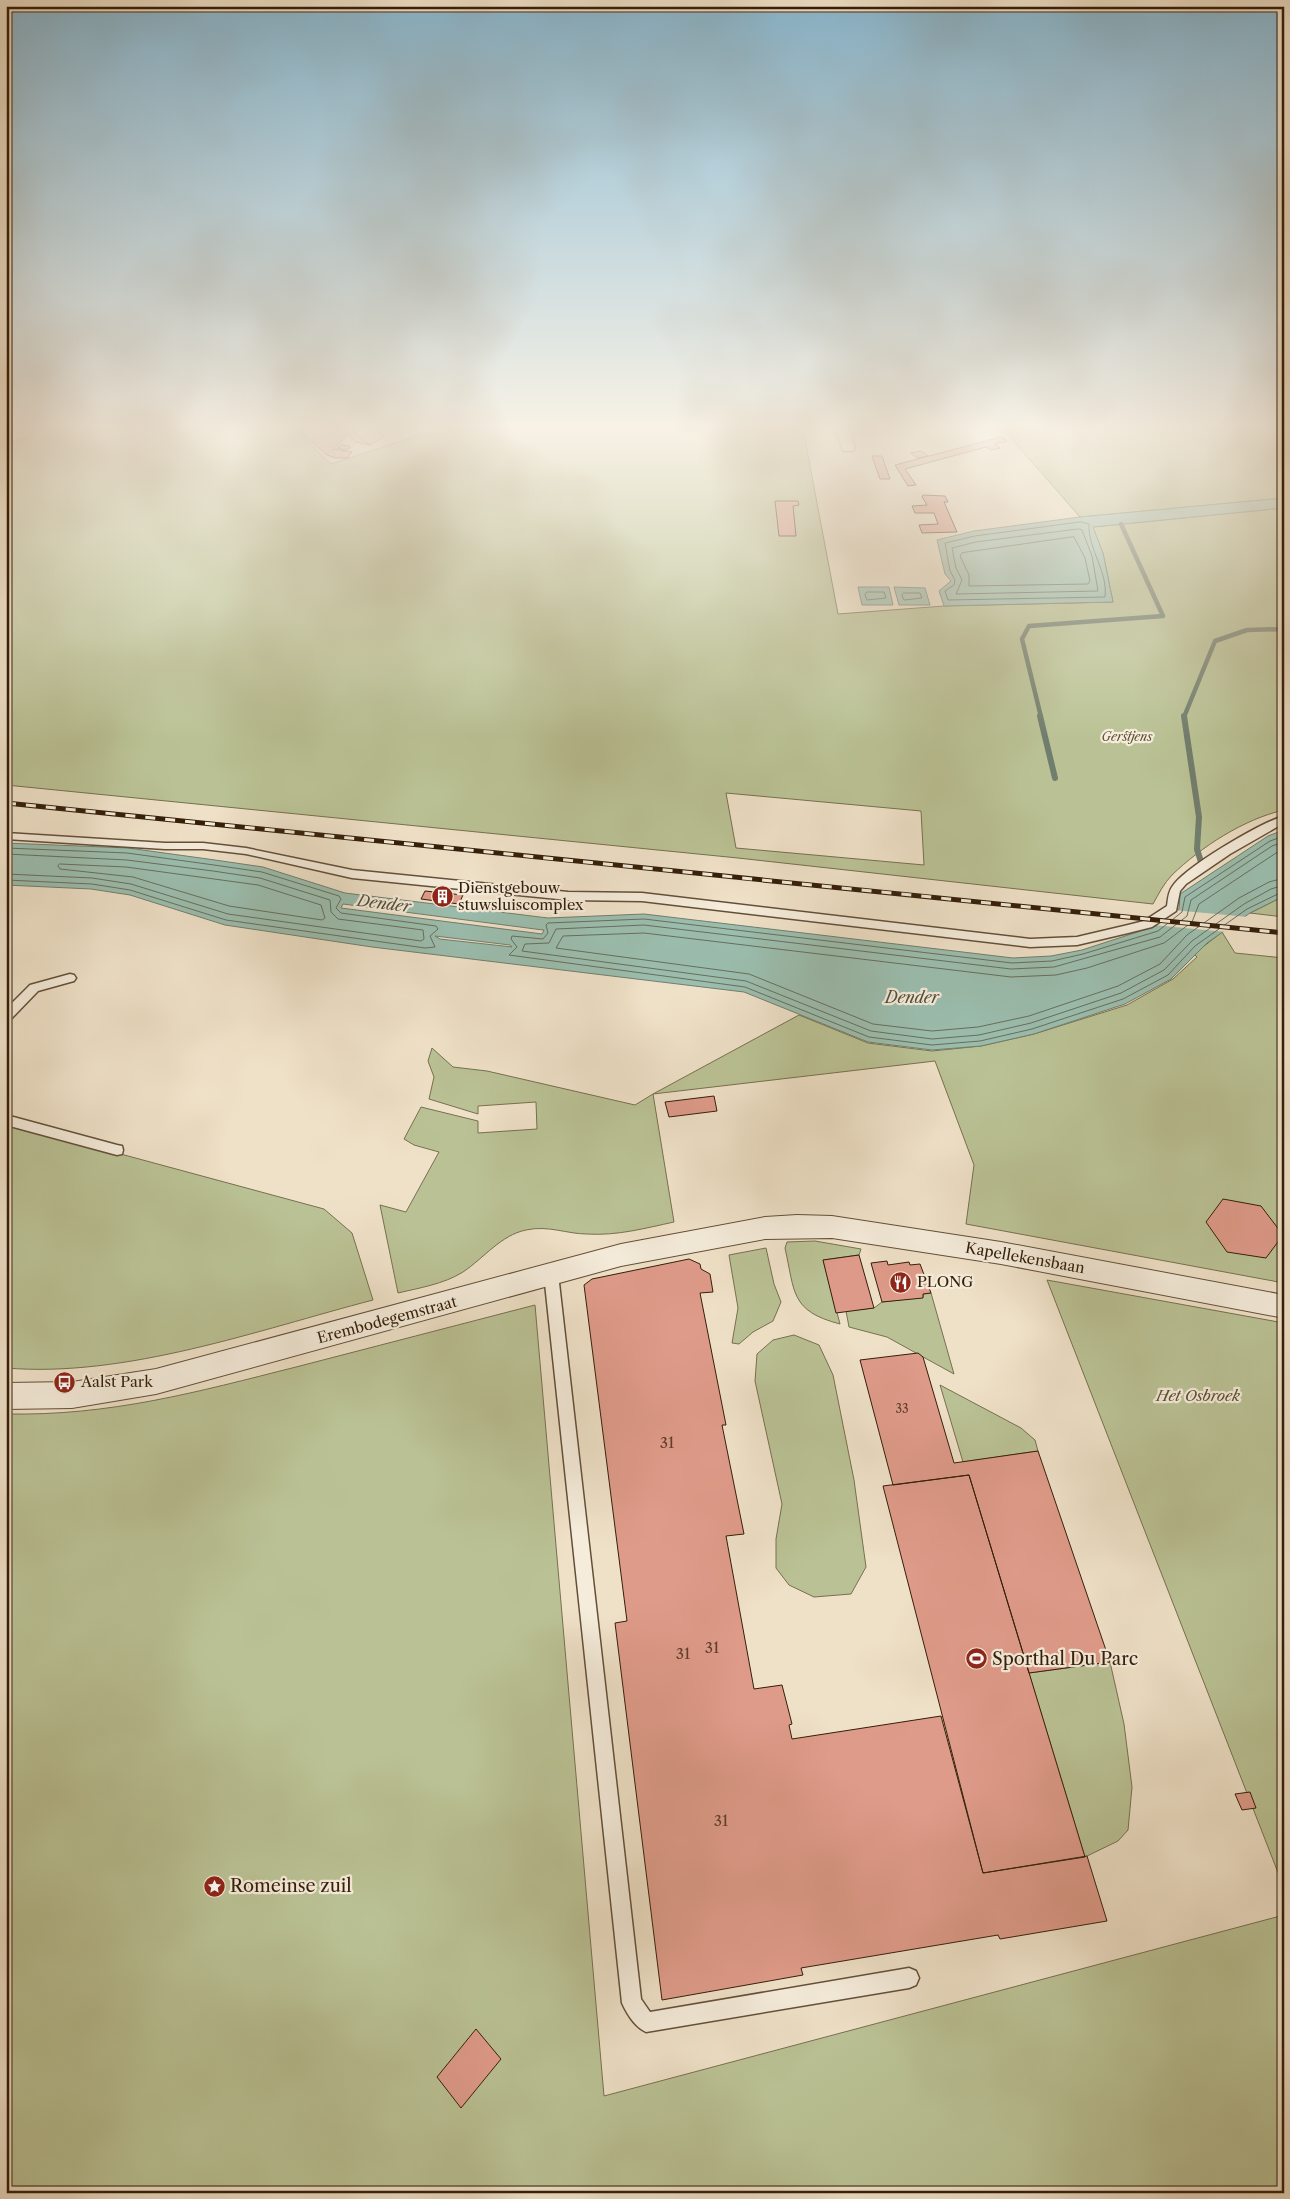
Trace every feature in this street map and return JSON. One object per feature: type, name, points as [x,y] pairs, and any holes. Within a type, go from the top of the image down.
[{"type":"street","name":"Kapellekensbaan","points":[[765,1228],[832,1227],[1002,1253],[1284,1307]]},
{"type":"street","name":"Erembodegemstraat","points":[[6,1396],[65,1396],[118,1391],[178,1377],[621,1255],[765,1228]]},
{"type":"lane","points":[[6,836],[165,846],[203,846],[246,851],[352,874],[568,896],[642,896],[1030,943],[1052,944],[1077,941],[1148,924],[1172,908],[1179,885],[1204,865],[1284,819]]},
{"type":"lane","points":[[6,1018],[34,988],[70,978]]},
{"type":"lane","points":[[6,1120],[117,1150]]},
{"type":"lane","points":[[551,1274],[632,2003],[646,2022],[909,1978]]},
{"type":"green space","name":"Gerstjens","points":[[6,532],[822,532],[838,614],[944,606],[1113,602],[1103,553],[1094,532],[1284,532],[1284,810],[1269,814],[1239,827],[1196,854],[1172,875],[1153,904],[738,858],[6,785]],"holes":[[[726,793],[921,811],[924,865],[736,848]]]},
{"type":"green space","points":[[1284,896],[1284,917],[1250,913]]},
{"type":"green space","points":[[1222,932],[1235,953],[1284,958],[1284,1283],[966,1224],[974,1165],[935,1061],[653,1094],[799,1015],[868,1043],[932,1051],[981,1046],[1034,1034],[1127,1005],[1173,979],[1197,957],[1194,954]]},
{"type":"green space","points":[[432,1048],[453,1067],[487,1071],[635,1105],[653,1094],[674,1222],[609,1234],[580,1234],[550,1229],[526,1230],[501,1242],[463,1272],[448,1280],[398,1293],[380,1205],[406,1212],[439,1152],[414,1145],[404,1139],[421,1107],[478,1121],[478,1133],[537,1129],[536,1102],[478,1106],[478,1114],[429,1099],[434,1077],[428,1061]]},
{"type":"green space","points":[[6,1123],[324,1209],[352,1233],[373,1300],[238,1337],[145,1359],[98,1366],[52,1369],[6,1368]]},
{"type":"green space","points":[[815,1241],[861,1249],[859,1255],[823,1260],[840,1324],[824,1319],[803,1306],[794,1288],[785,1248],[787,1242]]},
{"type":"green space","points":[[766,1248],[774,1284],[781,1302],[773,1321],[753,1332],[739,1344],[732,1343],[738,1308],[729,1255]]},
{"type":"green space","name":"Het Osbroek","points":[[1047,1280],[1284,1323],[1284,1888]]},
{"type":"green space","points":[[931,1293],[954,1374],[887,1337],[849,1327],[846,1311],[874,1308],[882,1302],[923,1297],[923,1294]]},
{"type":"green space","points":[[535,1305],[604,2096],[1284,1915],[1284,2193],[6,2193],[6,1414],[44,1414],[81,1411],[153,1401],[296,1367]]},
{"type":"green space","points":[[794,1335],[819,1345],[833,1375],[854,1480],[866,1567],[851,1594],[814,1597],[789,1585],[776,1568],[776,1539],[782,1504],[755,1381],[757,1354],[773,1340]]},
{"type":"green space","points":[[940,1385],[1021,1428],[1035,1440],[1038,1451],[963,1462]]},
{"type":"green space","points":[[1110,1662],[1124,1724],[1132,1787],[1128,1830],[1118,1841],[1085,1857],[1029,1673]]},
{"type":"water","points":[[971,532],[1095,532],[1103,553],[1113,602],[944,606],[939,591],[951,581],[945,574],[937,540]]},
{"type":"water","points":[[858,587],[889,587],[893,605],[862,605]]},
{"type":"water","points":[[894,587],[925,588],[930,605],[899,605]]},
{"type":"water","name":"Dender","points":[[1284,830],[1284,896],[1250,913],[1207,943],[1171,979],[1125,1004],[1034,1034],[981,1046],[932,1050],[868,1042],[744,992],[372,947],[225,925],[130,895],[91,889],[6,885],[6,843],[128,848],[263,867],[345,893],[548,918],[644,914],[1013,958],[1051,956],[1082,950],[1156,926],[1179,909],[1180,894],[1268,836]],"holes":[[[343,904],[543,930],[544,930],[542,934],[341,908]],[[435,936],[510,945],[512,947],[440,939]]]},
{"type":"pier","points":[[1173,910],[1248,917],[1226,932],[1153,925]]},
{"type":"building","points":[[778,532],[796,532],[796,536],[779,536]]},
{"type":"building","points":[[921,532],[957,532],[922,533]]},
{"type":"building","name":"Dienstgebouw stuwsluiscomplex","points":[[425,891],[463,895],[459,904],[421,899]]},
{"type":"building","points":[[714,1096],[717,1111],[669,1117],[665,1102]]},
{"type":"building","points":[[1223,1199],[1261,1206],[1283,1235],[1266,1258],[1227,1252],[1206,1222]]},
{"type":"building","points":[[859,1255],[874,1308],[836,1313],[823,1260]]},
{"type":"building","points":[[689,1259],[700,1264],[701,1269],[710,1274],[713,1292],[700,1293],[726,1425],[722,1425],[744,1534],[726,1536],[754,1689],[782,1685],[792,1724],[789,1725],[792,1739],[941,1716],[983,1873],[1087,1856],[1107,1921],[1000,1939],[998,1935],[801,1968],[803,1975],[662,2000],[615,1623],[627,1621],[584,1285],[592,1279]]},
{"type":"building","name":"PLONG","points":[[887,1261],[888,1265],[909,1262],[910,1265],[920,1264],[931,1293],[923,1294],[923,1298],[882,1302],[871,1263]]},
{"type":"building","points":[[918,1353],[923,1357],[954,1463],[1038,1451],[1110,1662],[1029,1673],[969,1475],[893,1485],[860,1360]]},
{"type":"building","points":[[969,1475],[1085,1857],[983,1873],[883,1486]]},
{"type":"building","points":[[1250,1792],[1256,1808],[1242,1810],[1235,1794]]},
{"type":"building","points":[[476,2029],[501,2059],[461,2108],[437,2077]]},
{"type":"waterway","points":[[1041,717],[1022,639],[1029,626],[1163,616],[1124,532]]},
{"type":"waterway","points":[[1184,717],[1215,641],[1247,630],[1284,629]]},
{"type":"waterway","points":[[1040,716],[1055,778]]},
{"type":"waterway","points":[[1184,717],[1199,817],[1197,849],[1201,862]]},
{"type":"railway","points":[[6,803],[1284,933]]},
{"type":"place","name":"Dienstgebouw stuwsluiscomplex","points":[[442,897]]},
{"type":"place","name":"PLONG","points":[[901,1282]]},
{"type":"place","name":"Aalst Park","points":[[65,1382]]},
{"type":"place","name":"Sporthal Du Parc","points":[[976,1659]]},
{"type":"place","name":"Romeinse zuil","points":[[214,1886]]}]
